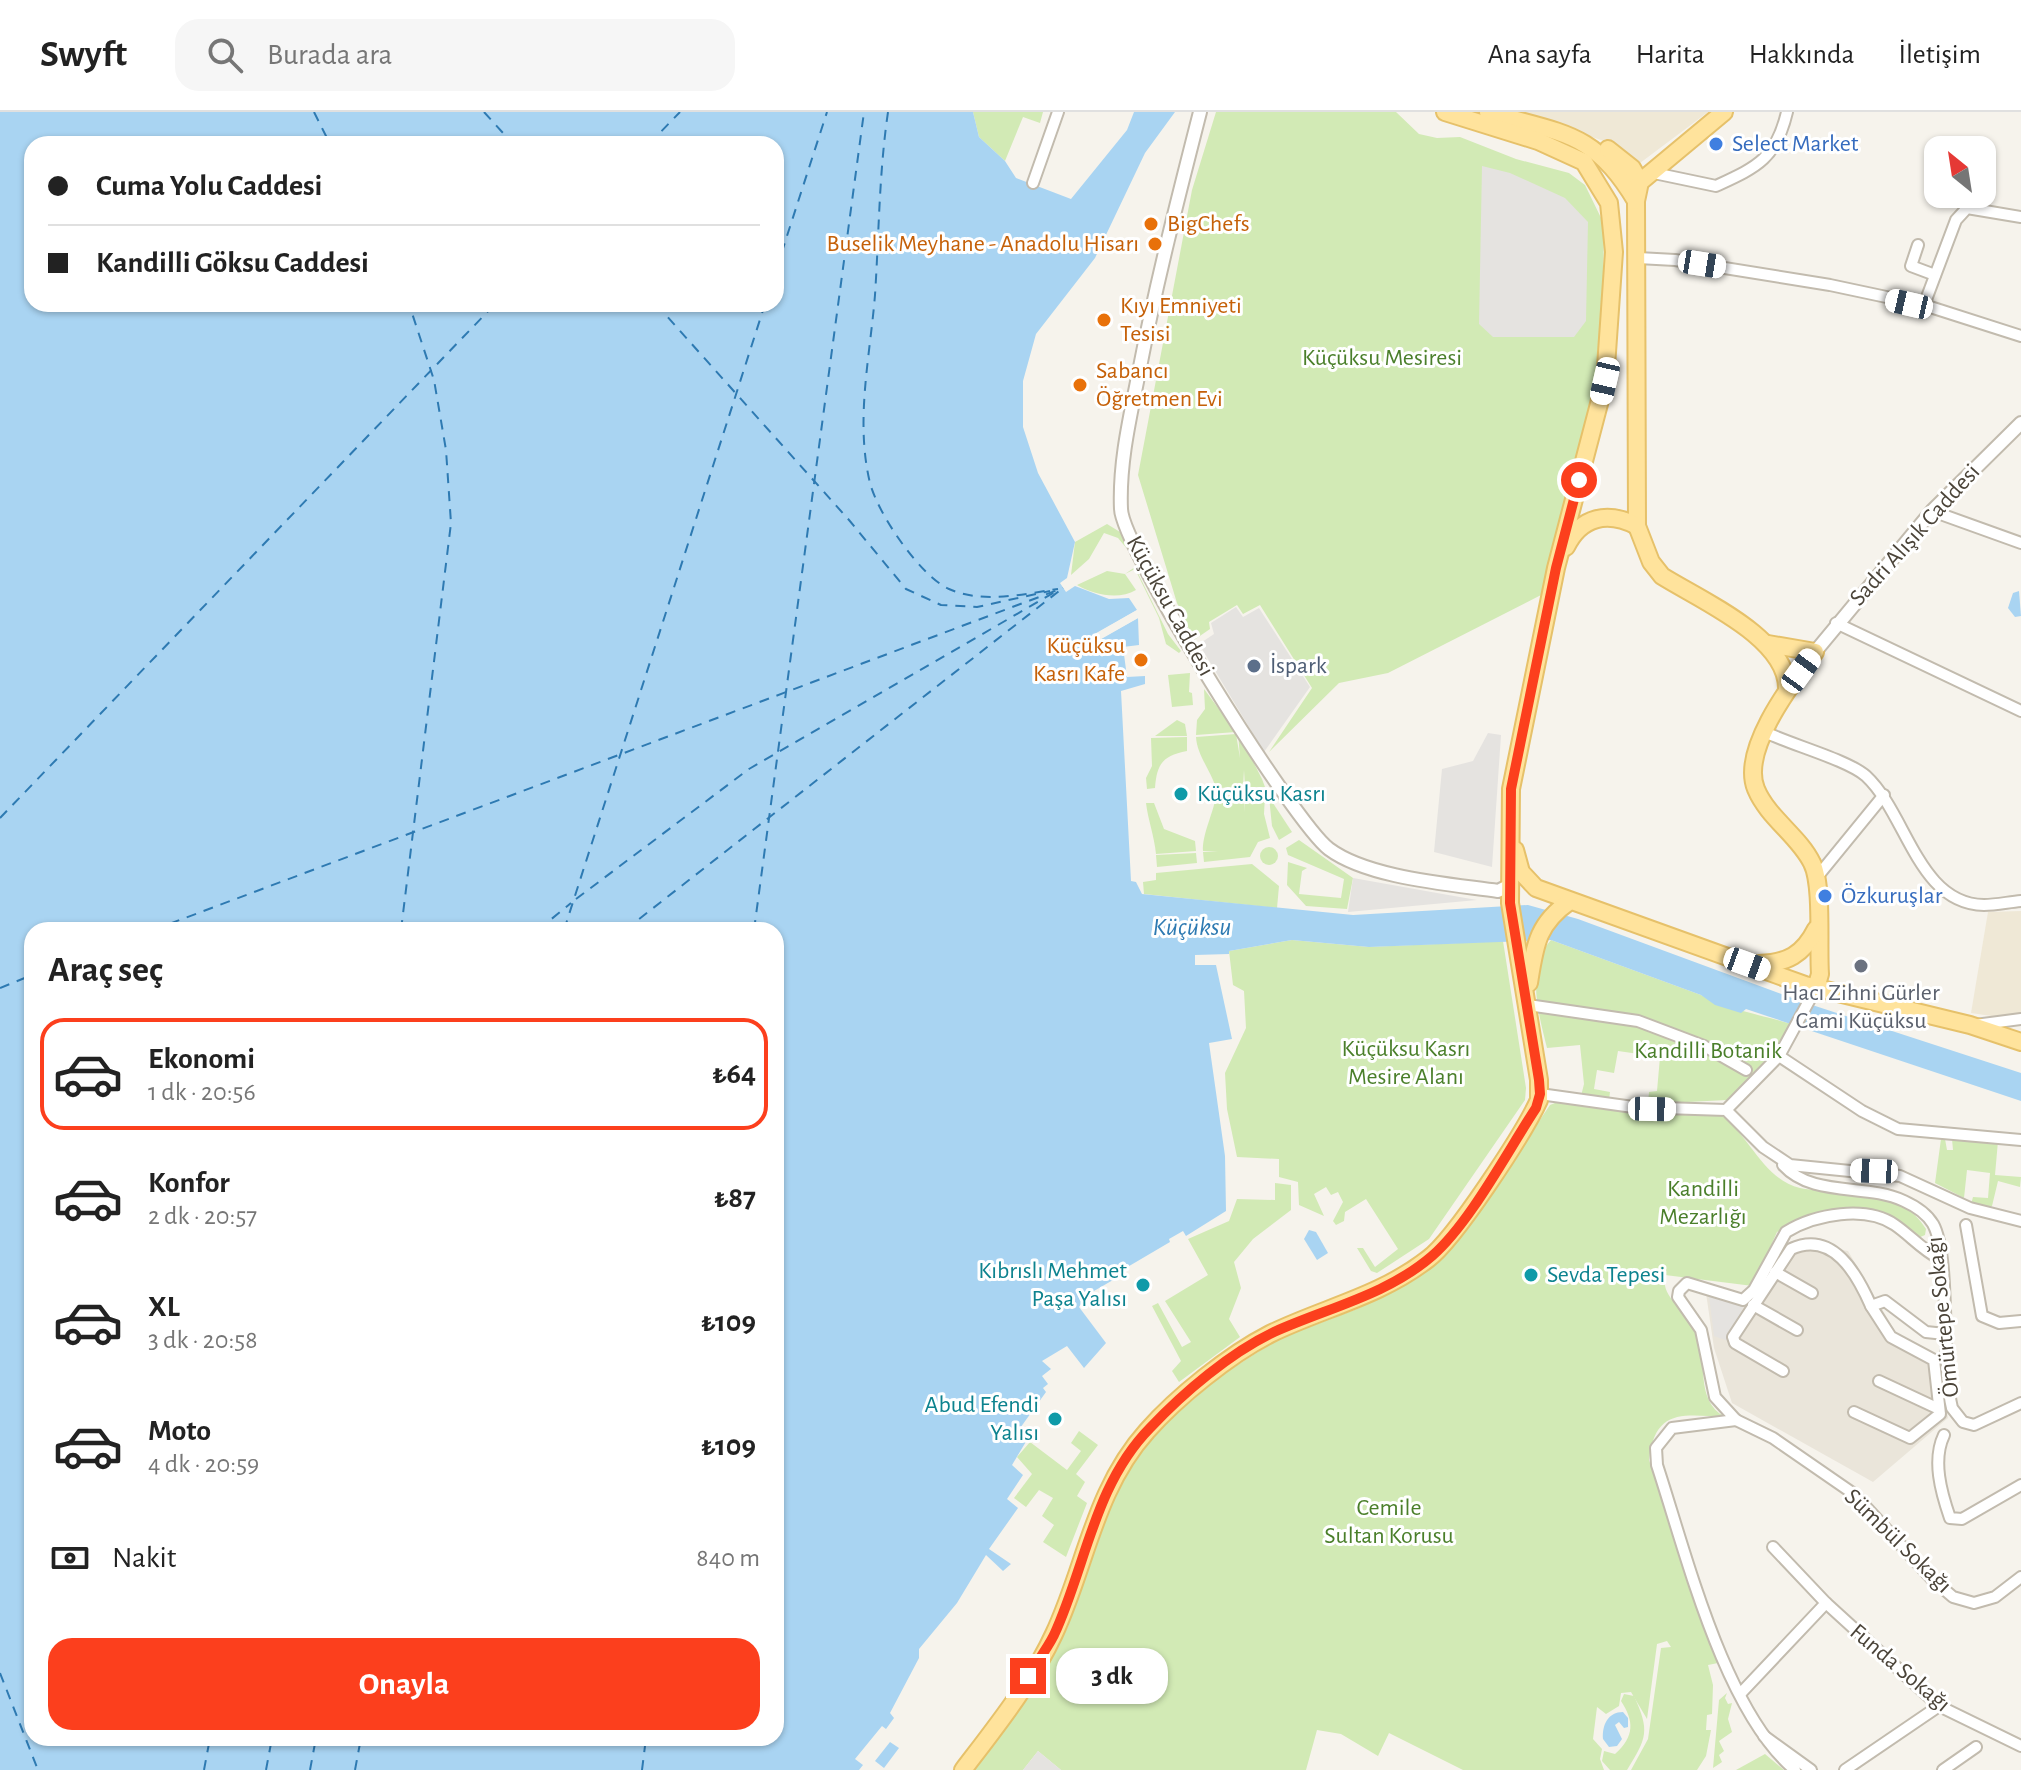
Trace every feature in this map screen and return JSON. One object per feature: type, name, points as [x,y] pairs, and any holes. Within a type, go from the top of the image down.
[{"type":"main road","points":[[1445,112],[1538,141],[1584,162]]},
{"type":"main road","points":[[1488,112],[1590,146],[1607,158],[1636,201]]},
{"type":"main road","points":[[1724,112],[1647,177],[1636,201],[1638,258],[1634,385],[1637,526],[1651,562],[1662,576],[1768,644],[1815,652],[1787,689],[1752,766],[1756,789],[1812,862],[1817,877],[1815,988]]},
{"type":"main road","points":[[963,1770],[1051,1640],[1092,1527],[1122,1464],[1143,1436],[1247,1348],[1281,1329],[1355,1302],[1430,1258],[1459,1224],[1536,1108],[1540,1094],[1527,1001],[1510,903],[1504,888],[1511,789],[1556,568],[1605,381],[1614,252],[1609,203],[1584,162],[1584,152],[1590,146],[1603,145],[1647,177]]},
{"type":"main road","points":[[1605,381],[1612,387],[1634,385]]},
{"type":"main road","points":[[1556,568],[1571,538],[1585,522],[1606,516],[1619,517],[1637,526]]},
{"type":"main road","points":[[1768,644],[1787,672],[1787,689]]},
{"type":"main road","points":[[1510,812],[1515,851],[1527,880],[1536,888],[1815,988],[1825,984],[1838,994],[1970,1025],[2021,1042]]},
{"type":"main road","points":[[1527,1001],[1534,952],[1544,923],[1570,901]]},
{"type":"main road","points":[[1747,964],[1780,963],[1796,956],[1808,945],[1817,928]]},
{"type":"street","points":[[1033,183],[1058,112]]},
{"type":"street","name":"Küçüksu Caddesi","points":[[1200,112],[1153,297],[1123,451],[1120,513],[1143,563],[1193,652],[1307,828],[1327,848],[1349,861],[1504,888]]},
{"type":"street","points":[[1647,177],[1716,186],[1770,156],[1780,139],[1787,112]]},
{"type":"street","points":[[1924,305],[1956,220],[1967,208],[2021,217]]},
{"type":"street","points":[[1918,245],[1911,266],[1935,275]]},
{"type":"street","points":[[1638,258],[1729,268],[1924,305],[2021,336]]},
{"type":"street","name":"Sadri Alışık Caddesi","points":[[1815,652],[1932,511],[2021,423]]},
{"type":"street","points":[[1932,511],[2021,543]]},
{"type":"street","points":[[1836,623],[2021,711]]},
{"type":"street","points":[[1765,732],[1863,773],[1884,795],[1902,823],[1925,873],[1951,896],[1982,905],[2021,901]]},
{"type":"street","points":[[1817,877],[1884,795]]},
{"type":"street","points":[[1540,1094],[1615,1106],[1726,1110],[1779,1056],[1798,1027],[1815,988]]},
{"type":"street","points":[[1527,1001],[1638,1021],[1704,1046],[1746,1070]]},
{"type":"street","points":[[1970,1025],[2021,1019]]},
{"type":"street","points":[[1779,1056],[1862,1111],[1898,1129],[2021,1140]]},
{"type":"street","name":"Ömürtepe Sokağı","points":[[1726,1110],[1791,1173],[1808,1183],[1879,1192],[1914,1206],[1934,1226],[1940,1259],[1951,1402],[1963,1422],[1980,1424],[2021,1403]]},
{"type":"street","points":[[1777,1158],[1803,1169],[1874,1171],[1900,1176],[1970,1208],[2021,1221]]},
{"type":"street","points":[[1736,1420],[1723,1409],[1712,1390],[1701,1330],[1678,1297],[1684,1285],[1697,1283],[1743,1300],[1754,1290],[1786,1232],[1832,1216],[1886,1220],[1940,1259]]},
{"type":"street","points":[[1966,1225],[1982,1316],[1999,1323],[2021,1321]]},
{"type":"street","points":[[1783,1371],[1735,1343],[1733,1337],[1791,1249],[1816,1245],[1841,1254],[1861,1281],[1871,1306],[1891,1337],[1934,1360],[1940,1414],[1910,1438],[1854,1412]]},
{"type":"street","points":[[1775,1272],[1812,1293]]},
{"type":"street","points":[[1871,1306],[1885,1301],[1926,1332],[1945,1334]]},
{"type":"street","points":[[1753,1305],[1797,1330]]},
{"type":"street","points":[[1879,1381],[1939,1409]]},
{"type":"street","points":[[1736,1420],[1672,1428],[1660,1440],[1656,1456],[1711,1627],[1763,1735],[1774,1751],[1795,1770]]},
{"type":"street","name":"Sümbül Sokağı","points":[[1736,1420],[1773,1438],[1854,1494],[1932,1579],[1953,1597],[1974,1603],[1995,1597],[2021,1577]]},
{"type":"street","points":[[1944,1435],[1937,1450],[1942,1497],[1950,1518],[1962,1519],[2021,1485]]},
{"type":"street","name":"Funda Sokağı","points":[[1773,1547],[1826,1603],[1939,1706],[2021,1746]]},
{"type":"street","points":[[1741,1693],[1826,1603]]},
{"type":"street","points":[[1845,1770],[1939,1706]]},
{"type":"street","points":[[1763,1735],[1811,1770]]},
{"type":"street","points":[[1943,1770],[1976,1747]]},
{"type":"shaded area","points":[[1517,112],[1708,112],[1640,163],[1604,141]]},
{"type":"shaded area","points":[[1482,166],[1510,173],[1565,198],[1588,222],[1586,321],[1574,337],[1493,337],[1479,324]]},
{"type":"shaded area","name":"İspark","points":[[1236,607],[1243,617],[1259,608],[1310,687],[1264,752],[1199,644],[1214,634],[1211,623]]},
{"type":"shaded area","points":[[1488,733],[1501,735],[1492,867],[1434,852],[1442,769],[1473,761]]},
{"type":"shaded area","points":[[1353,878],[1437,893],[1477,900],[1348,912]]},
{"type":"shaded area","points":[[2021,911],[2021,1015],[2005,1018],[1971,1013],[1988,912]]},
{"type":"shaded area","points":[[1791,1241],[1848,1251],[1896,1333],[1939,1355],[1948,1418],[1873,1482],[1732,1403],[1714,1348],[1706,1293],[1750,1301]]},
{"type":"shaded area","points":[[1709,1296],[1744,1306],[1728,1341],[1714,1336]]},
{"type":"shaded area","points":[[1038,1751],[1061,1770],[1023,1770]]},
{"type":"green space","points":[[973,112],[1043,112],[1040,123],[1023,117],[1005,161],[979,137]]},
{"type":"green space","name":"Küçüksu Mesiresi","points":[[1216,112],[1396,112],[1419,134],[1437,138],[1460,137],[1516,159],[1569,173],[1585,185],[1604,224],[1602,372],[1543,594],[1388,673],[1339,683],[1269,752],[1312,688],[1260,605],[1243,614],[1237,605],[1209,622],[1210,629],[1194,640],[1177,603],[1138,475],[1192,190]]},
{"type":"green space","points":[[1107,524],[1120,532],[1128,550],[1118,538],[1104,533],[1089,559],[1071,575],[1075,542]]},
{"type":"green space","points":[[1135,567],[1168,634],[1181,651],[1179,653],[1166,644],[1159,618],[1135,569],[1125,574]]},
{"type":"green space","points":[[1107,571],[1125,574],[1136,590],[1122,595],[1099,594],[1077,585]]},
{"type":"green space","points":[[1190,673],[1189,692],[1192,693],[1193,705],[1172,707],[1168,675]]},
{"type":"green space","points":[[1204,689],[1236,732],[1196,735],[1197,720],[1205,709]]},
{"type":"green space","points":[[1177,720],[1185,724],[1187,736],[1155,736]]},
{"type":"green space","points":[[1238,732],[1265,787],[1245,787],[1244,770],[1243,787],[1216,788],[1196,737],[1236,734],[1240,758]]},
{"type":"green space","points":[[1187,737],[1187,751],[1162,762],[1155,788],[1147,789],[1146,778],[1152,766],[1151,738]]},
{"type":"green space","points":[[1244,795],[1244,812],[1245,795],[1265,795],[1264,814],[1270,838],[1258,842],[1250,857],[1204,862],[1203,852],[1218,851],[1203,851],[1216,796]]},
{"type":"green space","points":[[1269,797],[1292,832],[1279,840],[1272,826]]},
{"type":"green space","points":[[1146,803],[1154,803],[1164,829],[1195,841],[1196,851],[1156,854]]},
{"type":"green space","points":[[1299,840],[1353,878],[1347,909],[1306,906],[1287,885],[1288,862],[1307,868],[1302,871],[1299,894],[1341,898],[1344,879],[1288,855],[1286,848]]},
{"type":"green space","points":[[1265,847],[1273,847],[1278,856],[1276,863],[1265,865],[1260,860],[1260,852]]},
{"type":"green space","points":[[1196,853],[1197,863],[1157,867],[1156,855]]},
{"type":"green space","points":[[1252,864],[1279,886],[1277,908],[1144,894],[1143,882],[1156,880],[1156,873]]},
{"type":"green space","name":"Küçüksu Kasrı Mesire Alanı","points":[[1292,940],[1369,947],[1503,941],[1526,1088],[1525,1100],[1429,1239],[1377,1273],[1371,1271],[1357,1248],[1363,1248],[1375,1267],[1398,1249],[1366,1199],[1345,1212],[1344,1221],[1336,1225],[1333,1221],[1343,1202],[1338,1192],[1331,1195],[1326,1187],[1314,1194],[1324,1216],[1299,1205],[1298,1182],[1279,1177],[1279,1159],[1237,1157],[1227,1109],[1225,1073],[1246,1028],[1244,991],[1233,985],[1229,951]]},
{"type":"green space","name":"Kandilli Botanik","points":[[1551,940],[1723,1005],[1794,1025],[1781,1044],[1727,1100],[1648,1104],[1649,1092],[1657,1091],[1660,1057],[1618,1051],[1614,1073],[1597,1070],[1594,1089],[1610,1092],[1609,1100],[1581,1096],[1584,1084],[1580,1045],[1547,1048],[1541,1021],[1536,978],[1538,964]]},
{"type":"green space","name":"Cemile Sultan Korusu","points":[[1560,1101],[1624,1112],[1722,1116],[1767,1167],[1787,1183],[1800,1188],[1886,1200],[1902,1206],[1926,1229],[1925,1235],[1918,1238],[1898,1220],[1881,1214],[1825,1212],[1777,1232],[1753,1286],[1665,1275],[1667,1292],[1698,1332],[1709,1401],[1725,1417],[1684,1416],[1665,1423],[1652,1443],[1649,1460],[1718,1663],[1708,1665],[1713,1685],[1712,1714],[1707,1715],[1706,1730],[1711,1730],[1706,1756],[1697,1770],[1631,1770],[1648,1739],[1661,1648],[1671,1647],[1667,1641],[1657,1644],[1647,1719],[1631,1692],[1621,1693],[1619,1706],[1606,1714],[1597,1707],[1593,1739],[1602,1749],[1600,1759],[1604,1770],[1463,1770],[1389,1733],[1378,1756],[1341,1734],[1317,1730],[1306,1770],[1061,1770],[1038,1751],[1023,1770],[972,1770],[1034,1684],[1068,1627],[1098,1528],[1131,1460],[1154,1433],[1222,1375],[1280,1338],[1357,1309],[1389,1293],[1497,1183],[1550,1105]]},
{"type":"green space","points":[[1941,1139],[1945,1139],[1947,1150],[1953,1150],[1952,1139],[1998,1141],[1995,1175],[2021,1177],[2020,1187],[1998,1181],[1992,1206],[1987,1209],[1971,1204],[1973,1197],[1988,1198],[1990,1173],[1967,1170],[1964,1198],[1935,1183]]},
{"type":"green space","points":[[1275,1183],[1291,1185],[1291,1210],[1253,1239],[1234,1262],[1241,1288],[1229,1319],[1240,1337],[1179,1382],[1172,1371],[1181,1361],[1152,1306],[1158,1303],[1182,1347],[1191,1342],[1165,1301],[1208,1275],[1188,1239],[1229,1221],[1237,1199],[1275,1200]]},
{"type":"green space","points":[[1079,1431],[1098,1445],[1076,1474],[1085,1482],[1077,1496],[1087,1503],[1066,1557],[1043,1542],[1054,1525],[1042,1516],[1053,1498],[1039,1490],[1026,1507],[1014,1498],[1032,1474],[1017,1457],[1030,1442],[1067,1470],[1081,1451],[1071,1443]]},
{"type":"green space","points":[[1727,1693],[1725,1698],[1728,1704],[1732,1703],[1728,1719],[1732,1732],[1719,1741],[1724,1751],[1719,1755],[1722,1762],[1713,1768],[1719,1700]]},
{"type":"green space","points":[[1624,1694],[1634,1696],[1644,1734],[1627,1770],[1610,1770],[1602,1761],[1604,1751],[1615,1754],[1629,1735],[1630,1722],[1621,1701]]},
{"type":"green space","points":[[1765,1754],[1784,1770],[1736,1770]]},
{"type":"water","name":"Küçüksu","points":[[0,112],[973,112],[979,137],[1005,161],[1016,178],[1071,199],[1127,130],[1134,112],[1175,112],[1145,153],[1095,258],[1036,334],[1023,381],[1023,427],[1038,473],[1075,542],[1067,578],[1060,583],[1066,592],[1075,586],[1109,599],[1129,598],[1137,610],[1092,636],[1096,642],[1138,618],[1139,645],[1123,647],[1127,677],[1145,676],[1145,684],[1121,691],[1131,881],[1136,882],[1142,894],[1353,915],[1528,905],[1578,919],[1803,1002],[2021,1073],[2021,1101],[1746,1009],[1741,1013],[1715,1005],[1701,995],[1551,940],[1369,947],[1292,940],[1229,951],[1229,954],[1195,955],[1195,965],[1216,965],[1232,1039],[1209,1043],[1225,1156],[1226,1211],[1186,1236],[1183,1231],[1169,1239],[1170,1242],[1087,1295],[1079,1307],[1106,1343],[1084,1368],[1067,1346],[1042,1361],[1051,1369],[1042,1376],[1048,1384],[1043,1388],[1046,1392],[1018,1431],[1027,1440],[1012,1465],[1023,1475],[1007,1499],[1018,1508],[989,1549],[1011,1564],[1003,1571],[986,1555],[957,1603],[919,1649],[919,1658],[890,1713],[894,1718],[886,1729],[882,1726],[855,1759],[863,1765],[859,1770],[0,1770]]},
{"type":"water","points":[[2019,591],[2021,616],[2015,617],[2008,608],[2013,593]]},
{"type":"water","points":[[1309,1230],[1316,1232],[1328,1253],[1317,1260],[1304,1239]]},
{"type":"water","points":[[1623,1712],[1628,1718],[1628,1727],[1624,1728],[1619,1722],[1615,1725],[1622,1739],[1617,1746],[1609,1747],[1603,1739],[1605,1724],[1613,1714]]},
{"type":"water","points":[[890,1742],[899,1748],[884,1768],[875,1761]]},
{"type":"pier","points":[[1137,610],[1138,618],[1095,642],[1091,636]]},
{"type":"ferry route","points":[[314,112],[326,136]]},
{"type":"ferry route","points":[[484,112],[506,136]]},
{"type":"ferry route","points":[[657,136],[680,112]]},
{"type":"ferry route","points":[[784,245],[827,112]]},
{"type":"ferry route","points":[[755,922],[864,112]]},
{"type":"ferry route","points":[[888,112],[864,413],[870,483],[891,527],[913,558],[949,589],[989,597],[1058,589]]},
{"type":"ferry route","points":[[402,922],[451,523],[446,450],[434,380],[412,312]]},
{"type":"ferry route","points":[[0,818],[487,312]]},
{"type":"ferry route","points":[[663,312],[849,520],[906,589],[941,605],[977,607],[1050,591]]},
{"type":"ferry route","points":[[567,922],[762,312]]},
{"type":"ferry route","points":[[174,922],[1063,588]]},
{"type":"ferry route","points":[[635,922],[1059,591]]},
{"type":"ferry route","points":[[576,899],[749,769],[1055,592]]},
{"type":"ferry route","points":[[548,922],[571,903]]},
{"type":"ferry route","points":[[0,988],[24,978]]},
{"type":"ferry route","points":[[0,1673],[24,1734]]},
{"type":"ferry route","points":[[29,1746],[38,1770]]},
{"type":"ferry route","points":[[204,1770],[208,1746]]},
{"type":"ferry route","points":[[266,1770],[270,1746]]},
{"type":"ferry route","points":[[310,1770],[314,1746]]},
{"type":"ferry route","points":[[355,1770],[360,1746]]},
{"type":"ferry route","points":[[642,1770],[645,1746]]},
{"type":"place","name":"Select Market","points":[[1716,144]]},
{"type":"place","name":"BigChefs","points":[[1151,224]]},
{"type":"place","name":"Buselik Meyhane - Anadolu Hisarı","points":[[1155,244]]},
{"type":"place","name":"Kıyı Emniyeti Tesisi","points":[[1104,320]]},
{"type":"place","name":"Sabancı Öğretmen Evi","points":[[1080,385]]},
{"type":"place","name":"Küçüksu Kasrı Kafe","points":[[1141,660]]},
{"type":"place","name":"İspark","points":[[1254,666]]},
{"type":"place","name":"Küçüksu Kasrı","points":[[1181,794]]},
{"type":"place","name":"Özkuruşlar","points":[[1825,896]]},
{"type":"place","name":"Hacı Zihni Gürler Cami Küçüksu","points":[[1861,966]]},
{"type":"place","name":"Sevda Tepesi","points":[[1531,1275]]},
{"type":"place","name":"Kıbrıslı Mehmet Paşa Yalısı","points":[[1143,1285]]},
{"type":"place","name":"Abud Efendi Yalısı","points":[[1055,1419]]},
{"type":"route","points":[[1028,1676],[1054,1634],[1080,1558],[1109,1489],[1122,1464],[1150,1427],[1218,1369],[1259,1340],[1355,1302],[1430,1258],[1459,1224],[1536,1108],[1540,1094],[1539,1080],[1510,903],[1511,789],[1556,568],[1579,480]]},
{"type":"park label","name":"Kandilli Mezarlığı","points":[[1703,1203]]}]
